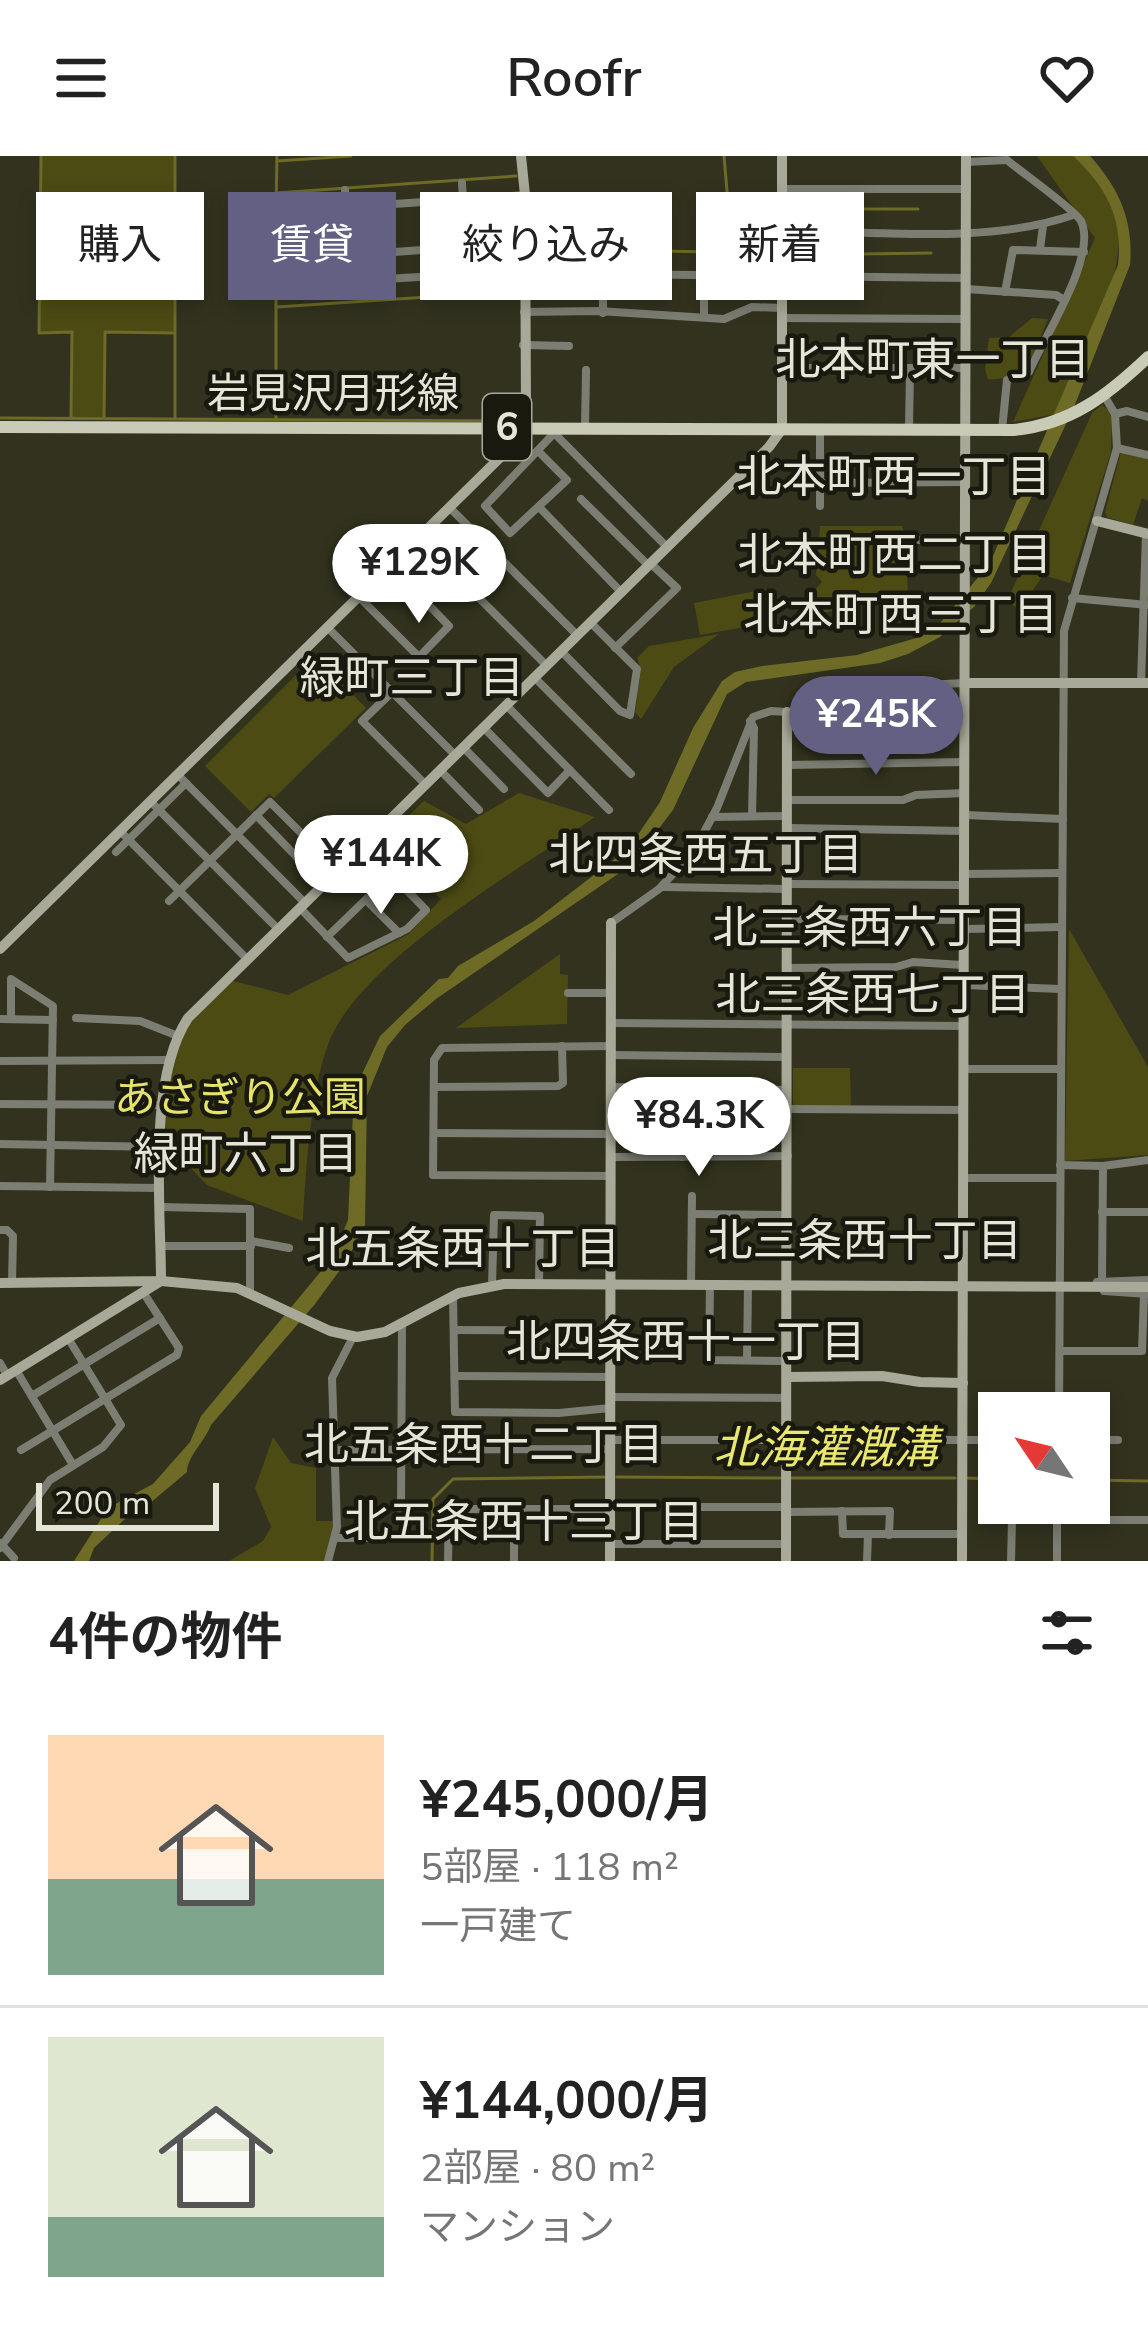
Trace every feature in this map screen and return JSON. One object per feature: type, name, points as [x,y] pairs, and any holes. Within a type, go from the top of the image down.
[{"type":"main road","name":"岩見沢月形線","points":[[0,427],[1008,430],[1061,419],[1102,399],[1148,357]]},
{"type":"street","points":[[521,156],[525,192]]},
{"type":"street","points":[[782,156],[782,189],[967,189]]},
{"type":"street","points":[[962,1561],[966,159],[1006,160],[1081,222],[1084,251],[1079,272],[1030,372],[1007,380],[1008,430]]},
{"type":"street","points":[[462,183],[463,192]]},
{"type":"street","points":[[864,231],[967,232],[1043,226],[1074,214]]},
{"type":"street","points":[[1040,249],[1043,226]]},
{"type":"street","points":[[1005,292],[1013,250],[1084,251]]},
{"type":"street","points":[[864,279],[966,284],[1056,295],[1064,300]]},
{"type":"street","points":[[0,949],[125,836],[520,437],[525,428],[524,300]]},
{"type":"street","points":[[602,300],[602,314]]},
{"type":"street","points":[[704,300],[704,317]]},
{"type":"street","points":[[161,1281],[162,1105],[168,1060],[178,1036],[194,1011],[769,447],[782,429],[782,300]]},
{"type":"street","points":[[524,312],[724,319],[752,308],[966,319]]},
{"type":"street","points":[[524,345],[569,346]]},
{"type":"street","points":[[782,368],[966,368]]},
{"type":"street","points":[[909,429],[910,368]]},
{"type":"street","points":[[585,428],[586,370]]},
{"type":"street","points":[[1059,1392],[1064,631],[1117,448],[1115,414],[1102,399]]},
{"type":"street","points":[[1115,414],[1127,411],[1148,417]]},
{"type":"street","points":[[820,429],[820,506]]},
{"type":"street","points":[[539,452],[567,481],[510,532],[485,506],[557,431],[667,547]]},
{"type":"street","points":[[1117,448],[1148,455]]},
{"type":"street","points":[[820,483],[966,482]]},
{"type":"street","points":[[581,499],[676,589],[616,648]]},
{"type":"street","points":[[449,508],[577,635]]},
{"type":"street","points":[[539,508],[621,592]]},
{"type":"street","points":[[610,1561],[611,923],[685,863],[712,817],[749,722],[759,713],[860,712],[924,685],[1144,683],[1147,534],[1097,521]]},
{"type":"street","points":[[419,538],[546,665]]},
{"type":"street","points":[[910,540],[965,545]]},
{"type":"street","points":[[359,597],[418,657],[449,626],[391,566]]},
{"type":"street","points":[[1072,598],[1146,604]]},
{"type":"street","points":[[561,651],[630,716],[637,670],[590,622]]},
{"type":"street","points":[[328,628],[392,692],[504,789]]},
{"type":"street","points":[[534,677],[631,774]]},
{"type":"street","points":[[392,692],[362,721],[425,784]]},
{"type":"street","points":[[506,705],[609,810]]},
{"type":"street","points":[[785,1561],[787,712]]},
{"type":"street","points":[[749,722],[754,728],[752,816]]},
{"type":"street","points":[[483,727],[548,793],[570,770]]},
{"type":"street","points":[[787,765],[965,762]]},
{"type":"street","points":[[440,770],[478,810]]},
{"type":"street","points":[[182,779],[348,958],[399,933],[426,910],[363,845]]},
{"type":"street","points":[[787,800],[903,800],[916,795],[965,794]]},
{"type":"street","points":[[169,901],[270,802],[338,870]]},
{"type":"street","points":[[155,806],[278,929]]},
{"type":"street","points":[[256,815],[323,884]]},
{"type":"street","points":[[965,815],[1063,819]]},
{"type":"street","points":[[712,817],[965,831]]},
{"type":"street","points":[[116,852],[125,836]]},
{"type":"street","points":[[125,836],[247,959]]},
{"type":"street","points":[[662,886],[788,886],[1061,873]]},
{"type":"street","points":[[327,937],[391,875]]},
{"type":"street","points":[[366,900],[399,933]]},
{"type":"street","points":[[788,919],[1061,927]]},
{"type":"street","points":[[788,968],[896,968],[913,962],[965,965]]},
{"type":"street","points":[[50,1187],[53,1060],[53,1020],[53,1006],[11,979],[5,1019],[53,1020]]},
{"type":"street","points":[[965,985],[1060,989]]},
{"type":"street","points":[[568,993],[611,993]]},
{"type":"street","points":[[76,1018],[140,1021],[178,1036]]},
{"type":"street","points":[[611,1023],[965,1026]]},
{"type":"street","points":[[611,1176],[433,1175],[435,1056],[447,1046],[562,1046],[788,1057]]},
{"type":"street","points":[[434,1087],[558,1086],[562,1083],[562,1046]]},
{"type":"street","points":[[0,1060],[168,1060]]},
{"type":"street","points":[[964,1069],[1060,1069]]},
{"type":"street","points":[[611,1088],[787,1090]]},
{"type":"street","points":[[682,1089],[682,1157]]},
{"type":"street","points":[[0,1104],[162,1105]]},
{"type":"street","points":[[434,1133],[964,1110]]},
{"type":"street","points":[[0,1144],[162,1147]]},
{"type":"street","points":[[611,1157],[788,1156]]},
{"type":"street","points":[[1060,1165],[1148,1160]]},
{"type":"street","points":[[1096,1284],[1103,1166]]},
{"type":"street","points":[[964,1178],[1060,1178]]},
{"type":"street","points":[[0,1186],[161,1188]]},
{"type":"street","points":[[691,1285],[692,1196]]},
{"type":"street","points":[[161,1207],[250,1209],[255,1295]]},
{"type":"street","points":[[1102,1211],[1148,1212]]},
{"type":"street","points":[[693,1214],[788,1215]]},
{"type":"street","points":[[492,1285],[494,1215],[540,1216],[539,1284]]},
{"type":"street","points":[[0,1230],[14,1236],[6,1283],[216,1284],[353,1336],[378,1334],[453,1296],[492,1285],[1096,1284],[1147,1289],[1142,1351],[1060,1351]]},
{"type":"street","points":[[161,1246],[289,1248]]},
{"type":"street","points":[[8,1375],[161,1281]]},
{"type":"street","points":[[710,1285],[709,1360],[787,1361]]},
{"type":"street","points":[[747,1360],[748,1285]]},
{"type":"street","points":[[21,1450],[177,1355],[179,1348],[143,1292]]},
{"type":"street","points":[[453,1296],[455,1412],[559,1412],[610,1402],[787,1398]]},
{"type":"street","points":[[32,1396],[160,1318]]},
{"type":"street","points":[[401,1511],[402,1323]]},
{"type":"street","points":[[454,1330],[610,1331]]},
{"type":"street","points":[[328,1561],[337,1538],[332,1378],[353,1336]]},
{"type":"street","points":[[14,1558],[1,1545],[50,1480],[103,1447],[121,1425],[68,1338]]},
{"type":"street","points":[[0,1363],[32,1396],[73,1465]]},
{"type":"street","points":[[455,1376],[610,1377]]},
{"type":"street","points":[[787,1377],[881,1376],[963,1383]]},
{"type":"street","points":[[335,1450],[978,1440]]},
{"type":"street","points":[[1110,1440],[1118,1440]]},
{"type":"street","points":[[694,1507],[890,1511],[889,1534]]},
{"type":"street","points":[[448,1561],[449,1509],[610,1509]]},
{"type":"street","points":[[514,1509],[514,1561]]},
{"type":"street","points":[[842,1511],[842,1534],[962,1534]]},
{"type":"street","points":[[1110,1520],[1148,1520]]},
{"type":"street","points":[[1011,1561],[1012,1524]]},
{"type":"street","points":[[1057,1524],[1057,1561]]},
{"type":"street","points":[[867,1561],[868,1534]]},
{"type":"street","points":[[337,1538],[410,1538]]},
{"type":"street","points":[[610,1544],[785,1544]]},
{"type":"green space","points":[[42,156],[175,156],[175,192],[41,192]]},
{"type":"green space","points":[[1037,156],[1073,156],[1098,181],[1110,199],[1118,252],[1104,309],[1056,414],[1013,422],[1095,238]]},
{"type":"green space","points":[[40,300],[174,300],[174,332],[105,333],[103,417],[72,417],[73,333],[39,333]]},
{"type":"green space","points":[[1032,318],[1048,319],[1028,363],[1013,376],[988,379],[989,338],[1009,337]]},
{"type":"green space","points":[[1102,405],[1112,413],[1111,452],[1070,583],[1043,575],[1020,610],[1007,601],[1092,413]]},
{"type":"green space","points":[[1121,452],[1148,456],[1148,501],[1142,498],[1133,525],[1107,517],[1105,512]]},
{"type":"green space","points":[[820,526],[902,526],[908,597],[816,614],[804,601],[822,582],[816,575]]},
{"type":"green space","points":[[767,589],[773,622],[700,635],[694,603]]},
{"type":"green space","points":[[719,634],[674,667],[641,719],[635,712],[641,670],[637,658],[649,646]]},
{"type":"green space","points":[[315,656],[366,708],[274,798],[269,794],[251,812],[205,766]]},
{"type":"green space","name":"あさぎり公園","points":[[519,793],[595,817],[415,942],[354,1001],[334,1031],[320,1072],[303,1221],[207,1185],[164,1140],[166,1081],[185,1027],[229,980],[288,995],[409,934],[441,899],[381,842],[424,801],[466,824]]},
{"type":"green space","points":[[1069,929],[1148,1067],[1148,1155],[1065,1161]]},
{"type":"green space","points":[[560,954],[560,974],[568,975],[567,1024],[456,1028]]},
{"type":"green space","points":[[793,1068],[850,1068],[851,1106],[793,1106]]},
{"type":"green space","points":[[273,1437],[291,1463],[316,1468],[316,1521],[334,1521],[333,1542],[324,1561],[229,1561],[263,1541],[271,1527],[255,1488]]},
{"type":"shaded area","points":[[1073,156],[1090,156],[1116,193],[1130,234],[1130,265],[1074,407],[991,583],[974,607],[940,637],[908,654],[880,663],[746,682],[727,694],[673,810],[631,865],[405,1025],[387,1047],[367,1096],[365,1225],[346,1262],[211,1425],[187,1472],[149,1504],[142,1503],[94,1548],[89,1561],[74,1561],[108,1508],[153,1484],[190,1442],[201,1416],[332,1258],[348,1220],[354,1091],[380,1036],[439,979],[448,978],[458,966],[534,921],[629,848],[660,802],[693,728],[722,681],[735,672],[762,666],[857,655],[920,637],[936,628],[990,563],[1118,265],[1118,233],[1110,205]]},
{"type":"waterway","points":[[41,156],[39,333],[72,332],[71,418]]},
{"type":"waterway","points":[[175,156],[175,418]]},
{"type":"waterway","points":[[276,192],[277,156]]},
{"type":"waterway","points":[[277,161],[351,156]]},
{"type":"waterway","points":[[724,156],[727,192]]},
{"type":"waterway","points":[[290,192],[516,176]]},
{"type":"waterway","points":[[864,209],[918,209]]},
{"type":"waterway","points":[[672,251],[696,252]]},
{"type":"waterway","points":[[864,254],[931,253]]},
{"type":"waterway","points":[[277,307],[420,298]]},
{"type":"waterway","points":[[276,300],[276,418]]},
{"type":"waterway","points":[[104,417],[105,332],[173,333]]},
{"type":"waterway","points":[[0,418],[518,421]]},
{"type":"waterway","name":"北海灌漑溝","points":[[432,1561],[433,1499],[453,1479],[607,1477]]},
{"type":"waterway","name":"北海灌漑溝","points":[[617,1477],[781,1478]]},
{"type":"waterway","name":"北海灌漑溝","points":[[791,1478],[955,1478]]},
{"type":"waterway","name":"北海灌漑溝","points":[[965,1478],[978,1478]]},
{"type":"waterway","name":"北海灌漑溝","points":[[1110,1480],[1148,1481]]},
{"type":"district","name":"北本町東一丁目","points":[[933,360]]},
{"type":"district","name":"北本町西一丁目","points":[[894,477]]},
{"type":"district","name":"北本町西二丁目","points":[[895,555]]},
{"type":"district","name":"北本町西三丁目","points":[[901,615]]},
{"type":"district","name":"緑町三丁目","points":[[412,678]]},
{"type":"district","name":"北四条西五丁目","points":[[706,855]]},
{"type":"district","name":"北三条西六丁目","points":[[870,928]]},
{"type":"district","name":"北三条西七丁目","points":[[873,995]]},
{"type":"district","name":"緑町六丁目","points":[[246,1154]]},
{"type":"district","name":"北三条西十丁目","points":[[865,1241]]},
{"type":"district","name":"北五条西十丁目","points":[[463,1249]]},
{"type":"district","name":"北四条西十一丁目","points":[[686,1342]]},
{"type":"district","name":"北五条西十二丁目","points":[[484,1445]]},
{"type":"district","name":"北五条西十三丁目","points":[[524,1522]]}]
